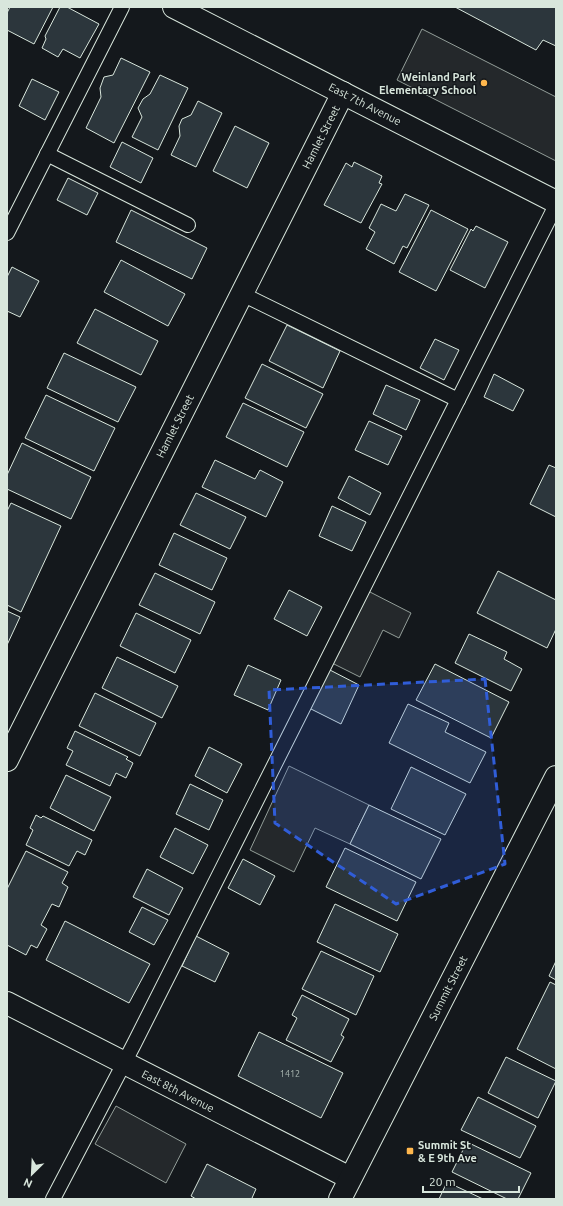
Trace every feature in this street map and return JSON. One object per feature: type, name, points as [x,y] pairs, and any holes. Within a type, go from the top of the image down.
[{"type":"street","name":"East 7th Avenue","points":[[174,7],[556,202]]},
{"type":"street","name":"Hamlet Street","points":[[7,760],[343,93]]},
{"type":"street","name":"Summit Street","points":[[340,1199],[556,777]]},
{"type":"street","name":"East 8th Avenue","points":[[7,1003],[350,1178]]},
{"type":"lane","points":[[7,233],[122,7]]},
{"type":"lane","points":[[47,154],[188,225]]},
{"type":"lane","points":[[53,1199],[124,1063],[556,206]]},
{"type":"lane","points":[[242,294],[458,400]]},
{"type":"highlighted area","points":[[485,679],[505,864],[396,904],[275,823],[269,690]]},
{"type":"shaded area","points":[[422,29],[556,97],[556,161],[397,80]]},
{"type":"shaded area","points":[[368,591],[411,613],[399,638],[383,630],[360,677],[332,663]]},
{"type":"shaded area","points":[[289,766],[369,805],[350,844],[315,828],[294,872],[250,850]]},
{"type":"shaded area","points":[[116,1106],[186,1144],[166,1183],[95,1144]]},
{"type":"building","points":[[10,7],[53,7],[34,44],[7,30],[7,13]]},
{"type":"building","points":[[60,7],[67,7],[99,24],[80,58],[63,49],[58,57],[42,48],[46,39],[45,36]]},
{"type":"building","points":[[455,7],[556,7],[556,46],[543,40],[536,50]]},
{"type":"building","points":[[121,58],[150,72],[114,143],[86,128],[101,97],[100,88],[104,77],[113,75]]},
{"type":"building","points":[[160,75],[188,88],[158,150],[132,137],[142,117],[138,108],[143,99],[150,94]]},
{"type":"building","points":[[32,79],[59,92],[45,120],[19,106]]},
{"type":"building","points":[[198,101],[222,113],[196,167],[171,155],[180,136],[179,126],[182,119],[191,115]]},
{"type":"building","points":[[235,126],[269,143],[247,188],[213,171]]},
{"type":"building","points":[[122,142],[153,158],[141,183],[110,167]]},
{"type":"building","points":[[354,162],[382,176],[379,183],[382,184],[361,223],[324,205],[346,163],[352,167]]},
{"type":"building","points":[[68,178],[98,193],[87,215],[57,200]]},
{"type":"building","points":[[405,194],[429,205],[407,248],[403,246],[394,264],[366,249],[375,232],[369,228],[381,204],[396,211]]},
{"type":"building","points":[[131,210],[207,248],[192,279],[116,242]]},
{"type":"building","points":[[431,210],[468,229],[436,291],[399,272]]},
{"type":"building","points":[[476,226],[508,242],[485,288],[450,270],[471,229],[473,231]]},
{"type":"building","points":[[121,260],[185,294],[168,326],[104,292]]},
{"type":"building","points":[[12,267],[39,281],[20,317],[7,311],[7,277]]},
{"type":"building","points":[[95,309],[158,341],[141,375],[77,343]]},
{"type":"building","points":[[287,325],[340,351],[323,388],[269,361]]},
{"type":"building","points":[[435,339],[459,350],[444,380],[420,368]]},
{"type":"building","points":[[64,353],[136,387],[118,422],[47,388]]},
{"type":"building","points":[[262,364],[323,394],[306,428],[245,398]]},
{"type":"building","points":[[494,374],[524,390],[513,411],[484,397]]},
{"type":"building","points":[[386,385],[420,400],[406,430],[373,414]]},
{"type":"building","points":[[46,395],[115,428],[94,471],[25,438]]},
{"type":"building","points":[[243,403],[304,432],[287,467],[226,437]]},
{"type":"building","points":[[369,421],[402,436],[388,465],[355,450]]},
{"type":"building","points":[[22,443],[91,477],[71,519],[7,489],[7,475]]},
{"type":"building","points":[[215,460],[255,479],[260,470],[283,482],[266,517],[202,487]]},
{"type":"building","points":[[549,465],[556,468],[556,517],[530,504]]},
{"type":"building","points":[[349,476],[381,493],[370,515],[338,498]]},
{"type":"building","points":[[196,493],[246,517],[230,549],[180,525]]},
{"type":"building","points":[[11,503],[61,526],[21,612],[7,605],[7,511]]},
{"type":"building","points":[[332,506],[366,522],[352,551],[319,536]]},
{"type":"building","points":[[174,533],[227,558],[212,590],[159,565]]},
{"type":"building","points":[[498,571],[556,600],[556,629],[547,648],[477,613]]},
{"type":"building","points":[[155,573],[215,602],[200,634],[139,605]]},
{"type":"building","points":[[289,590],[322,607],[307,636],[274,619]]},
{"type":"building","points":[[7,611],[20,617],[7,645]]},
{"type":"building","points":[[136,613],[191,640],[175,673],[120,646]]},
{"type":"building","points":[[469,634],[507,652],[504,659],[522,669],[511,691],[455,663]]},
{"type":"building","points":[[117,657],[178,686],[162,718],[102,688]]},
{"type":"building","points":[[435,664],[509,702],[491,738],[416,700]]},
{"type":"building","points":[[248,665],[281,680],[268,710],[234,695]]},
{"type":"building","points":[[328,669],[359,685],[341,724],[309,708]]},
{"type":"building","points":[[95,693],[156,723],[140,756],[79,726]]},
{"type":"building","points":[[408,704],[449,723],[445,732],[486,752],[470,783],[389,743]]},
{"type":"building","points":[[75,731],[128,757],[126,759],[133,763],[126,778],[116,773],[110,786],[66,765],[73,751],[67,748]]},
{"type":"building","points":[[209,747],[242,764],[227,793],[195,776]]},
{"type":"building","points":[[411,767],[466,794],[445,835],[391,809]]},
{"type":"building","points":[[66,775],[111,797],[94,831],[50,808]]},
{"type":"building","points":[[190,784],[223,800],[209,830],[176,814]]},
{"type":"building","points":[[369,805],[441,839],[421,879],[350,844]]},
{"type":"building","points":[[36,815],[41,818],[43,816],[92,840],[85,855],[77,851],[69,866],[26,845],[33,830],[30,828]]},
{"type":"building","points":[[175,828],[208,845],[193,874],[160,857]]},
{"type":"building","points":[[345,848],[416,882],[397,921],[326,887]]},
{"type":"building","points":[[26,851],[68,872],[62,883],[68,887],[59,907],[52,904],[41,925],[47,929],[37,948],[31,945],[26,955],[7,945],[7,889]]},
{"type":"building","points":[[243,859],[275,876],[260,905],[228,888]]},
{"type":"building","points":[[147,869],[183,888],[169,915],[133,897]]},
{"type":"building","points":[[335,904],[398,934],[380,972],[317,942]]},
{"type":"building","points":[[142,907],[168,920],[154,945],[129,932]]},
{"type":"building","points":[[65,921],[150,964],[129,1003],[46,960]]},
{"type":"building","points":[[196,936],[229,953],[215,982],[182,966]]},
{"type":"building","points":[[321,951],[374,976],[356,1015],[302,989]]},
{"type":"building","points":[[556,961],[556,980],[549,976]]},
{"type":"building","points":[[550,982],[556,985],[556,1069],[517,1049]]},
{"type":"building","points":[[302,995],[349,1019],[341,1035],[344,1037],[331,1062],[286,1040],[297,1018],[292,1015]]},
{"type":"building","points":[[259,1032],[343,1073],[321,1118],[238,1076]]},
{"type":"building","points":[[506,1057],[556,1081],[538,1118],[488,1093]]},
{"type":"building","points":[[478,1097],[536,1126],[520,1158],[461,1130]]},
{"type":"building","points":[[467,1142],[531,1173],[518,1199],[507,1199],[452,1172]]},
{"type":"building","points":[[207,1164],[256,1189],[252,1198],[255,1199],[196,1199],[191,1196]]},
{"type":"building","points":[[447,1182],[483,1199],[439,1199]]},
{"type":"place","name":"Weinland Park Elementary School","points":[[484,83]]},
{"type":"place","name":"Summit St & E 9th Ave","points":[[410,1151]]}]
